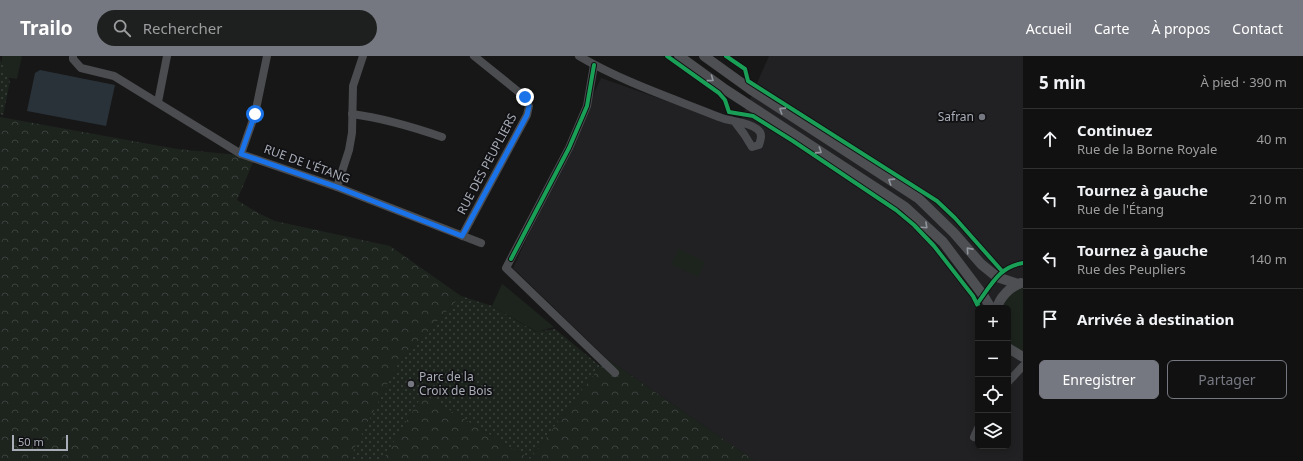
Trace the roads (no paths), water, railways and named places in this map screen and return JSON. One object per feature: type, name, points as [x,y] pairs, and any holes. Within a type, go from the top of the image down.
[{"type":"main road","points":[[679,56],[726,90],[905,207],[943,242],[989,305]]},
{"type":"main road","points":[[704,56],[750,89],[918,198],[954,233],[981,264],[997,277],[1020,283]]},
{"type":"main road","points":[[998,305],[1003,296],[1010,289],[1020,283]]},
{"type":"main road","points":[[1011,350],[1023,357]]},
{"type":"street","name":"RUE DE L'ÉTANG","points":[[73,56],[81,68],[114,76],[241,154],[337,187],[481,244]]},
{"type":"street","points":[[158,102],[167,56]]},
{"type":"street","points":[[241,154],[255,114],[267,56]]},
{"type":"street","points":[[337,187],[349,150],[352,133],[353,86],[362,56]]},
{"type":"street","points":[[579,56],[594,65],[724,119],[735,122]]},
{"type":"street","name":"RUE DES PEUPLIERS","points":[[462,236],[527,115],[529,106],[525,97],[477,57]]},
{"type":"street","points":[[594,65],[587,106],[569,148],[506,268],[615,373]]},
{"type":"street","points":[[352,114],[401,123],[442,137]]},
{"type":"street","points":[[1011,379],[1023,366]]},
{"type":"place","name":"Safran","points":[[982,117]]},
{"type":"place","name":"Parc de la Croix de Bois","points":[[411,384]]}]
